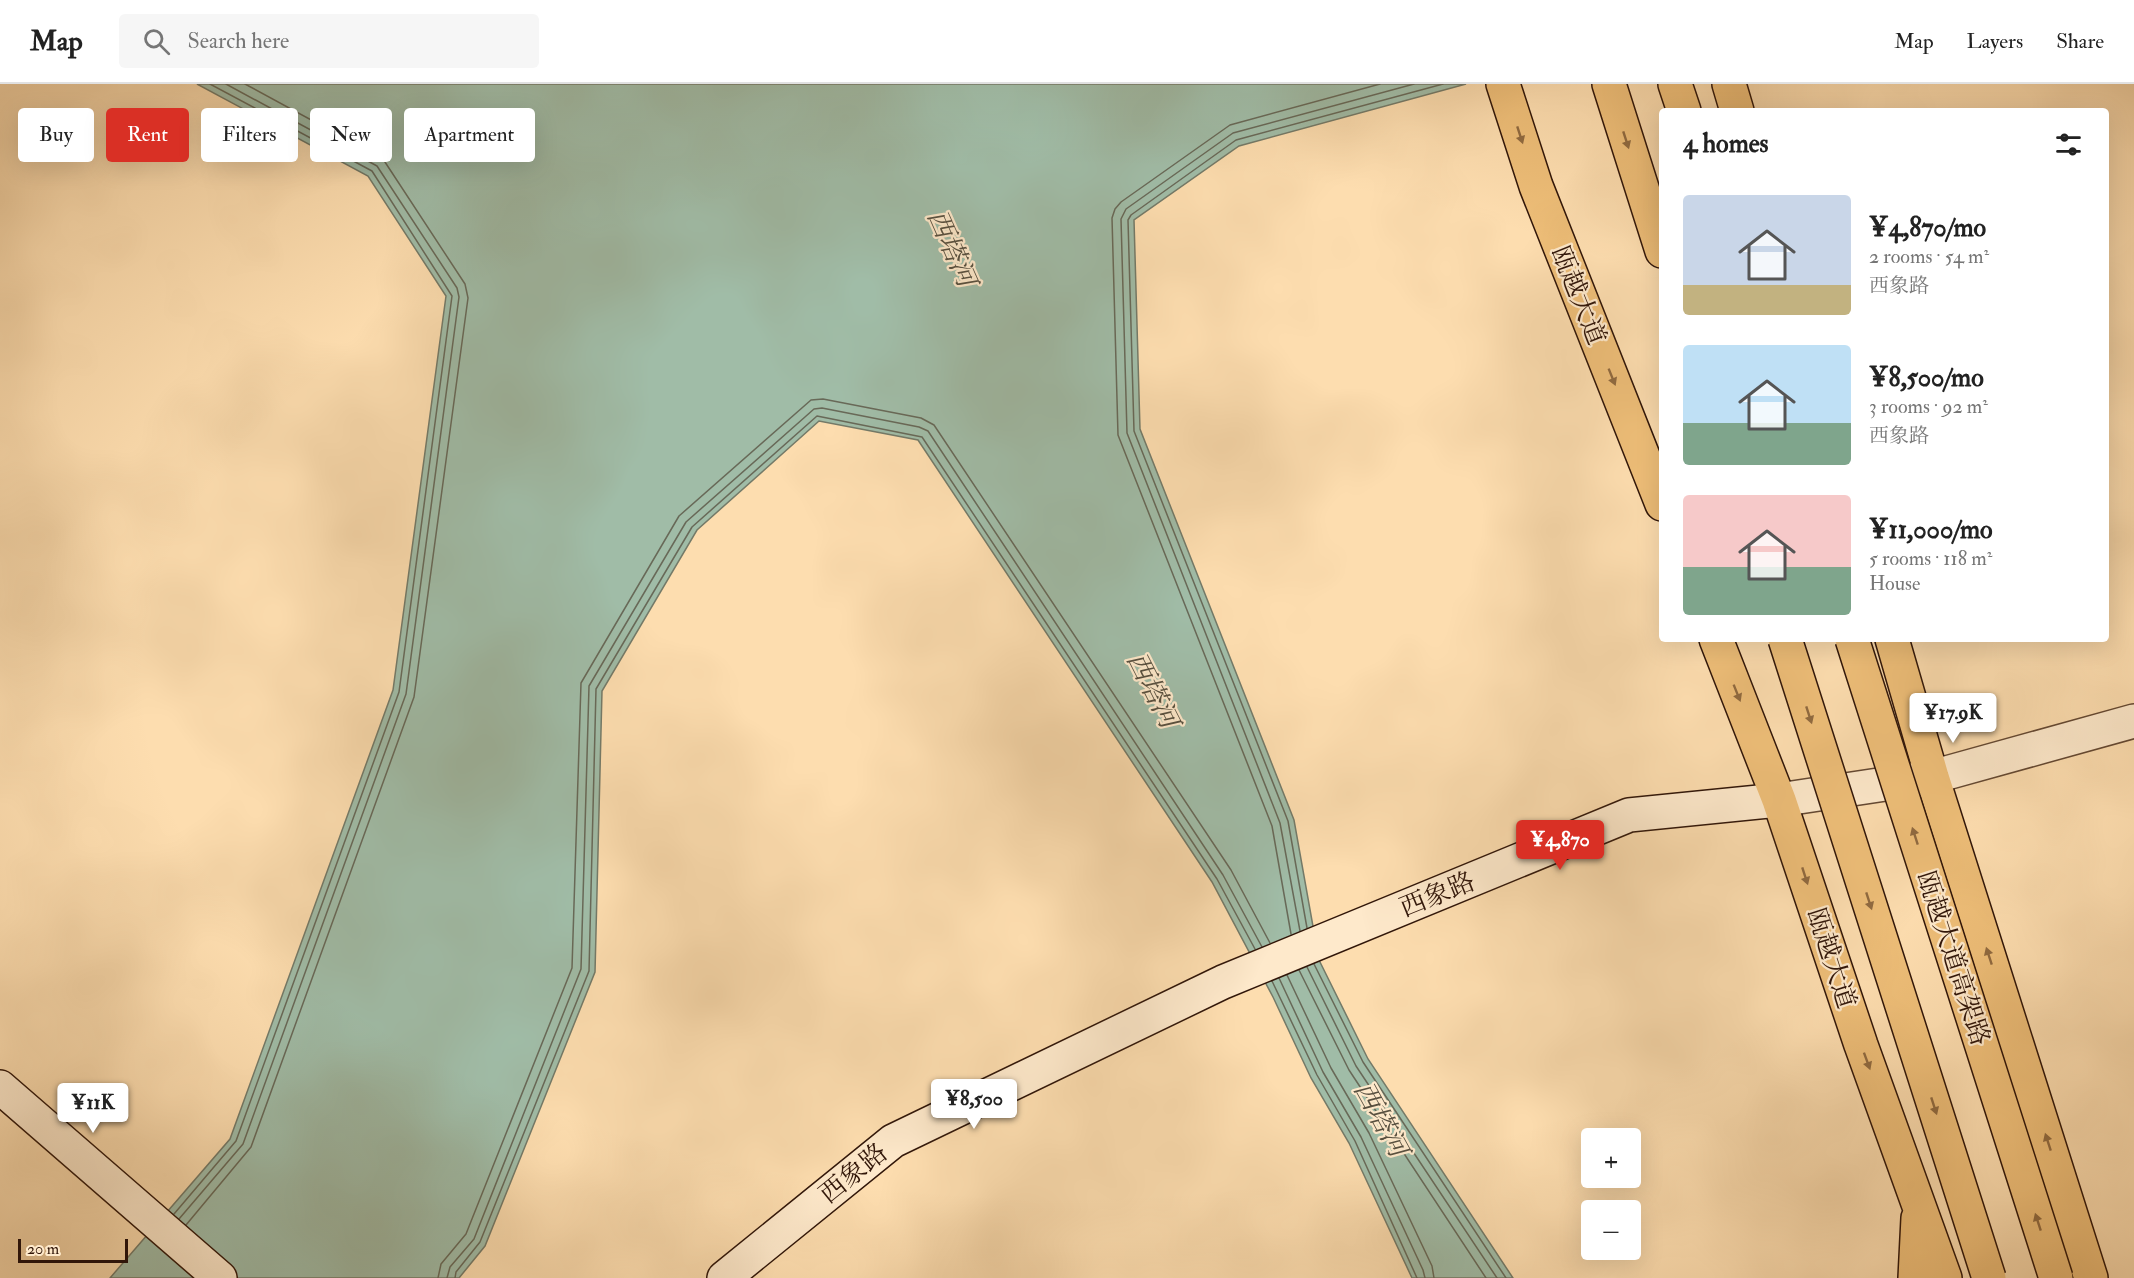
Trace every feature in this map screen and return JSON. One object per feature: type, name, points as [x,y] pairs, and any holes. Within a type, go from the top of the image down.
[{"type":"highway","name":"瓯越大道","points":[[1503,84],[1536,186],[1659,496]]},
{"type":"highway","points":[[1609,84],[1659,242]]},
{"type":"highway","points":[[1675,84],[1683,108]]},
{"type":"highway","points":[[1729,84],[1736,108]]},
{"type":"highway","name":"瓯越大道","points":[[1717,642],[1779,800],[1861,1045],[1945,1278]]},
{"type":"highway","points":[[1786,642],[1989,1278]]},
{"type":"highway","name":"瓯越大道高架路","points":[[1853,642],[2056,1278]]},
{"type":"highway","points":[[1893,642],[1932,777],[2091,1278]]},
{"type":"highway","points":[[1915,1278],[1919,1205]]},
{"type":"street","name":"西象路","points":[[724,1278],[893,1140],[1223,982],[1629,815],[1779,800],[1932,777],[2134,721]]},
{"type":"street","points":[[0,1087],[220,1278]]},
{"type":"water","name":"西塔河","points":[[197,84],[1466,84],[1239,146],[1134,220],[1140,429],[1294,820],[1319,960],[1368,1059],[1513,1278],[1412,1278],[1349,1143],[1311,1078],[1273,997],[1212,882],[918,440],[819,421],[697,530],[602,691],[595,972],[485,1246],[459,1278],[110,1278],[230,1139],[393,690],[446,296],[368,176],[342,162],[392,162],[392,108],[310,108],[310,145],[298,138],[298,108],[242,108]]}]
